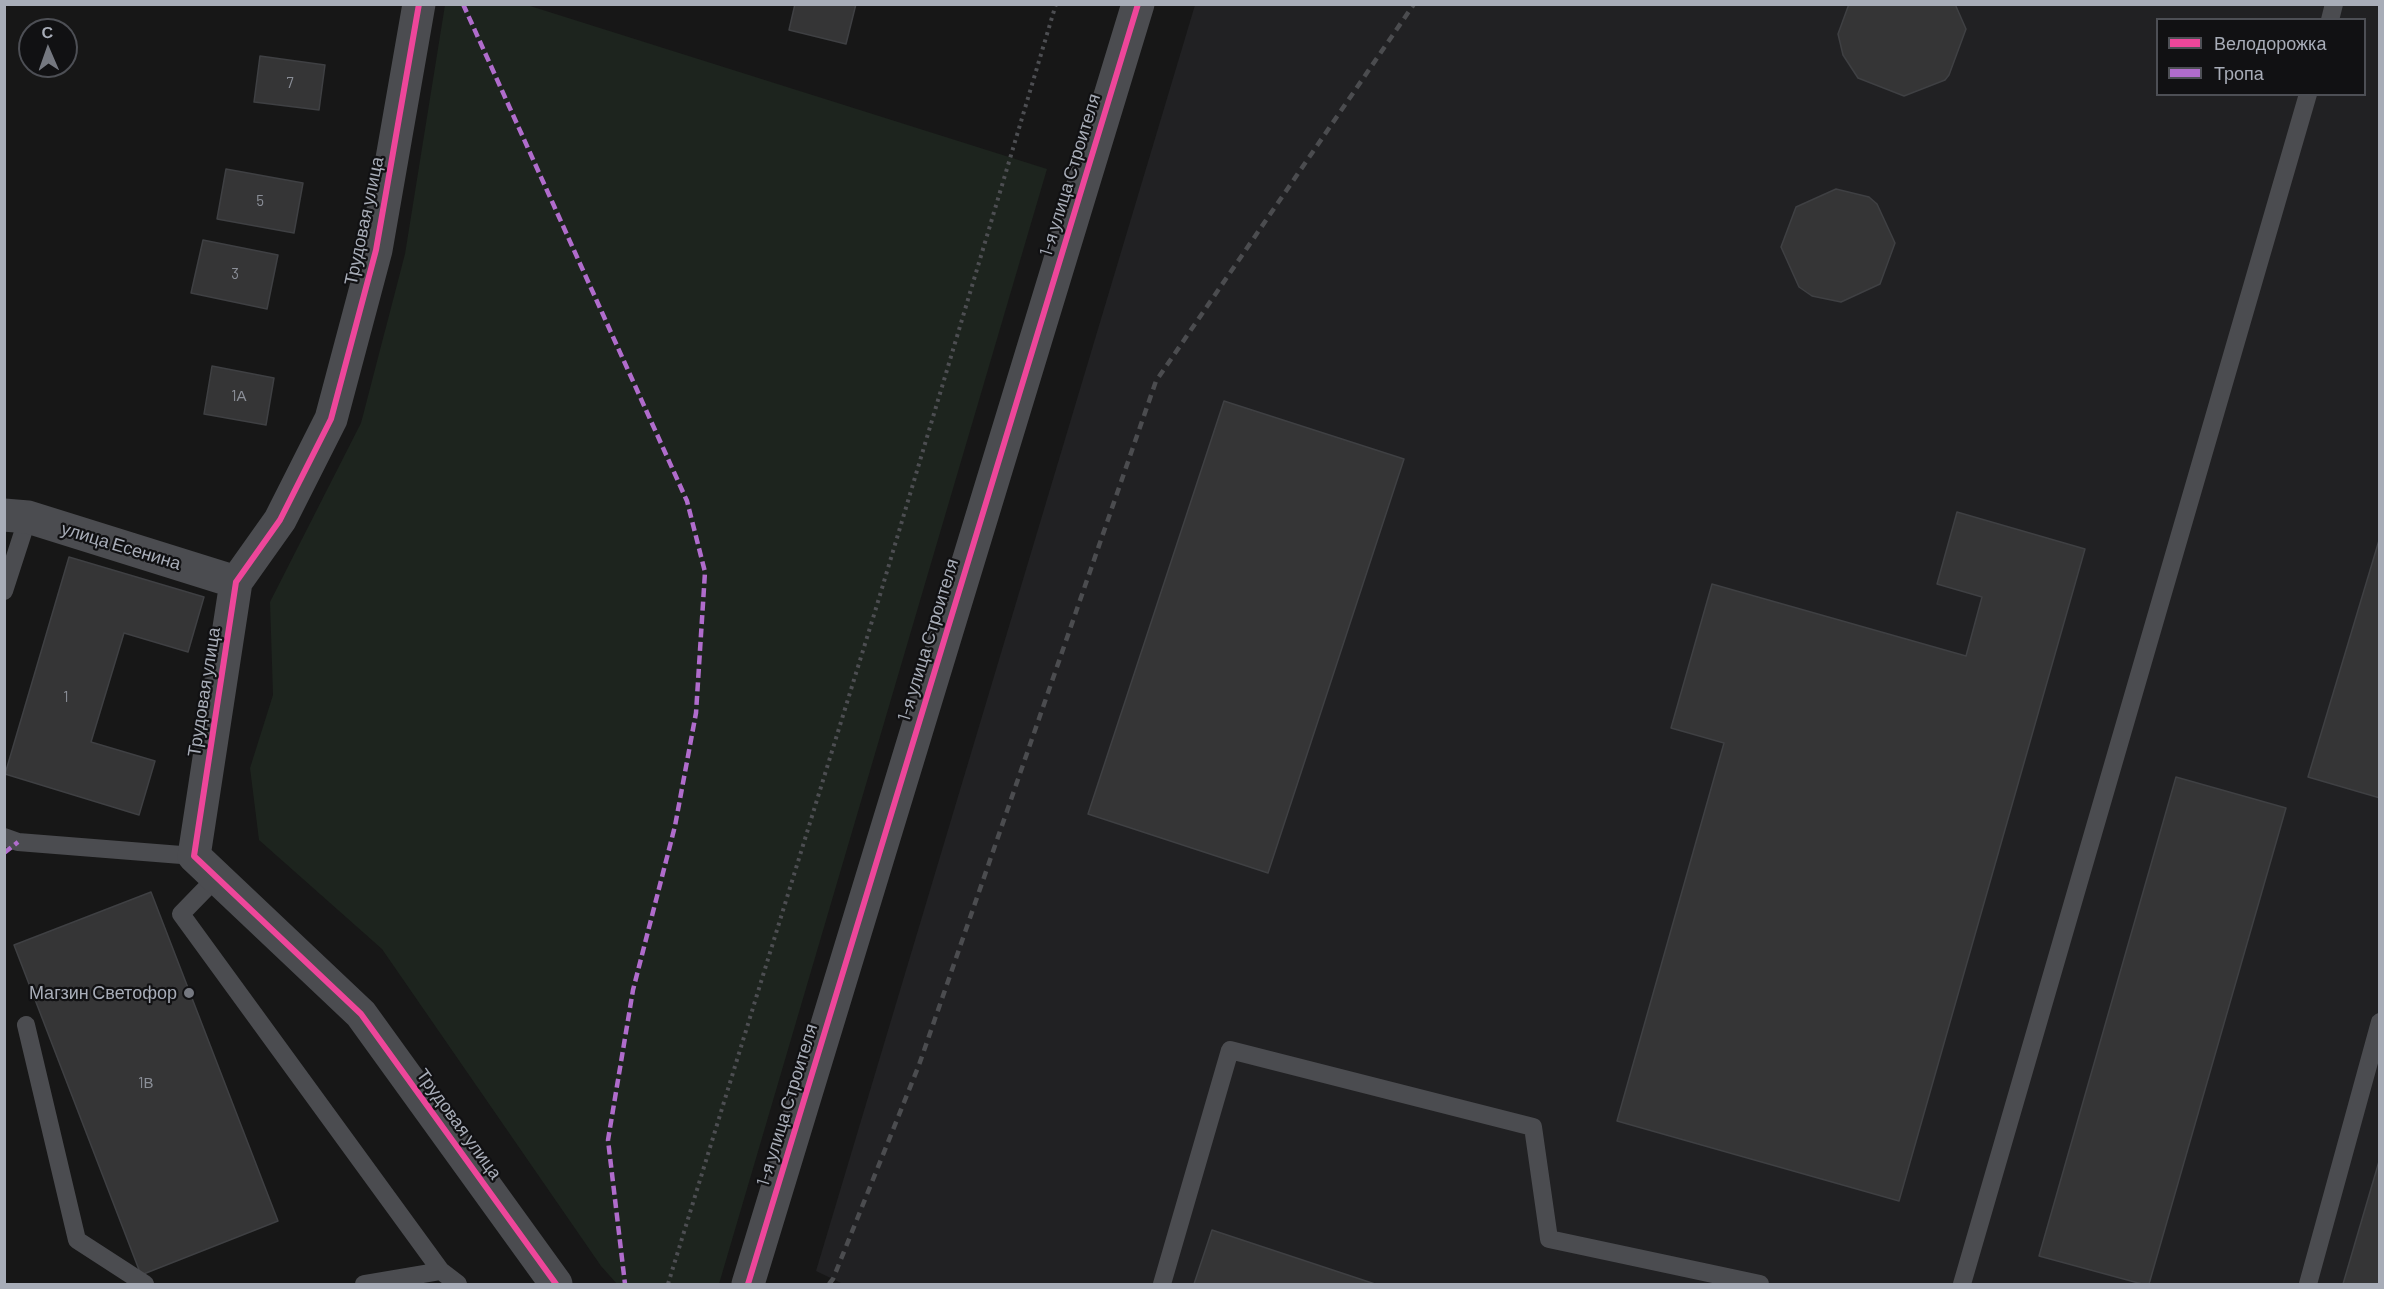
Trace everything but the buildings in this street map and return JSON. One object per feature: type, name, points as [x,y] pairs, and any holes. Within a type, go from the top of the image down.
[{"type":"street","name":"Трудовая улица","points":[[419,4],[376,250],[330,419],[280,520],[236,582],[205,867],[361,1014],[556,1284]]},
{"type":"street","name":"1-я улица Строителя","points":[[748,1284],[1138,4]]},
{"type":"street","name":"улица Есенина","points":[[16,516],[236,582]]},
{"type":"lane","points":[[1962,1284],[2307,96]]},
{"type":"lane","points":[[4,591],[16,516]]},
{"type":"lane","points":[[4,837],[18,842],[205,867],[181,914],[441,1271],[458,1284]]},
{"type":"lane","points":[[2308,1284],[2379,1022]]},
{"type":"lane","points":[[26,1025],[77,1240],[146,1284]]},
{"type":"lane","points":[[1162,1284],[1230,1050],[1533,1127],[1549,1239],[1760,1284]]},
{"type":"lane","points":[[364,1284],[441,1271]]},
{"type":"path","points":[[668,1284],[873,617],[1056,4]]},
{"type":"shaded area","points":[[445,5],[527,5],[1047,169],[719,1284],[617,1284],[601,1266],[382,949],[259,840],[250,768],[273,695],[270,602],[361,423],[405,254]]},
{"type":"shaded area","points":[[1195,5],[2379,5],[2379,1284],[843,1284],[816,1271]]},
{"type":"railway","points":[[829,1284],[919,1065],[1156,381],[1414,4]]},
{"type":"marked path","points":[[463,4],[687,501],[705,572],[696,713],[675,826],[633,990],[608,1140],[625,1284]]},
{"type":"marked path","points":[[4,853],[18,842]]},
{"type":"cycle path","points":[[419,4],[376,250],[331,419],[280,520],[236,582],[194,856],[361,1014],[556,1284]]},
{"type":"cycle path","points":[[748,1284],[1138,4]]},
{"type":"place","name":"Магзин Светофор","points":[[189,993]]}]
